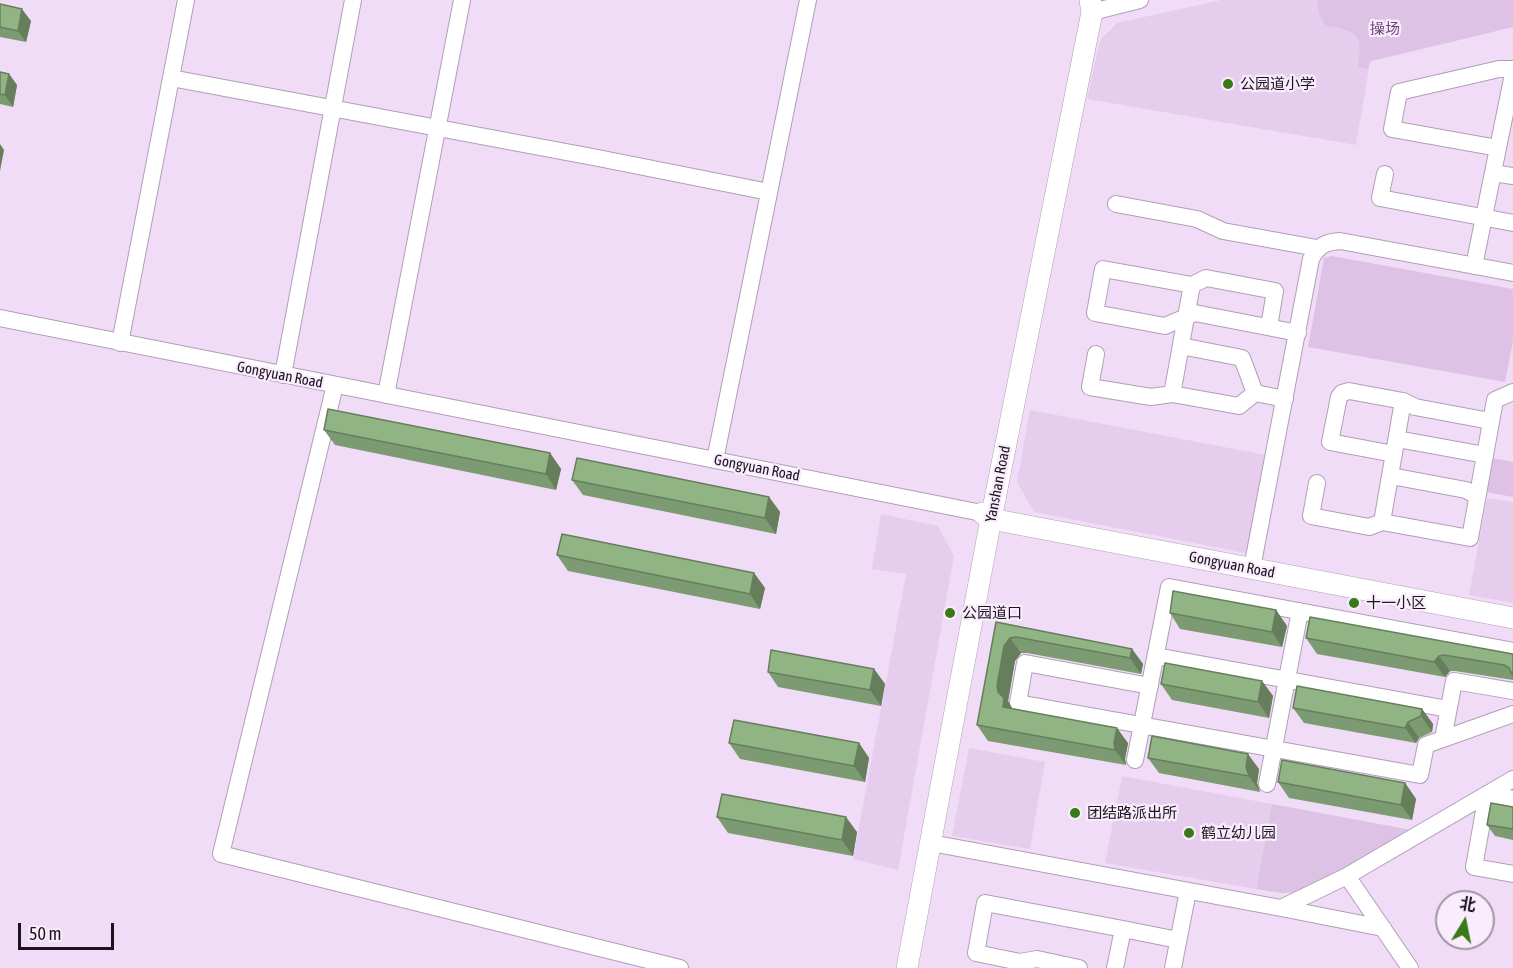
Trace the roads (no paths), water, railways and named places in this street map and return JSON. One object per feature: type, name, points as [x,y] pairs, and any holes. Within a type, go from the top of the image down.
[{"type":"main road","name":"Yanshan Road","points":[[896,968],[1087,4]]},
{"type":"main road","name":"Yanshan Road","points":[[907,968],[931,843],[987,516]]},
{"type":"main road","name":"Gongyuan Road","points":[[987,516],[1513,618]]},
{"type":"street","points":[[120,343],[186,0]]},
{"type":"street","points":[[283,375],[354,0]]},
{"type":"street","points":[[386,395],[462,0]]},
{"type":"street","points":[[715,460],[808,0]]},
{"type":"street","points":[[1087,4],[1140,0]]},
{"type":"street","points":[[1474,266],[1498,148],[1507,129],[1513,71],[1499,69],[1399,92],[1392,129],[1498,148]]},
{"type":"street","points":[[171,78],[769,192]]},
{"type":"street","points":[[1494,173],[1513,176]]},
{"type":"street","points":[[1385,174],[1380,198],[1513,223]]},
{"type":"street","points":[[1116,204],[1197,219],[1224,231],[1317,248]]},
{"type":"street","points":[[1252,568],[1311,260],[1317,248],[1328,242],[1340,241],[1513,273]]},
{"type":"street","points":[[1269,327],[1275,291],[1206,278],[1192,285],[1103,269],[1095,313],[1165,326],[1195,313],[1298,333]]},
{"type":"street","points":[[1172,394],[1192,285]]},
{"type":"street","name":"Gongyuan Road","points":[[0,318],[987,516]]},
{"type":"street","points":[[1181,346],[1242,358],[1255,393]]},
{"type":"street","points":[[1096,354],[1090,387],[1151,397],[1172,394],[1239,406],[1255,393]]},
{"type":"street","points":[[335,385],[221,854],[680,968]]},
{"type":"street","points":[[1485,455],[1330,442],[1339,397],[1342,393],[1349,391],[1403,401],[1415,408],[1490,420]]},
{"type":"street","points":[[1317,483],[1311,516],[1369,527],[1382,522],[1470,538],[1495,400],[1513,392]]},
{"type":"street","points":[[1255,393],[1285,399]]},
{"type":"street","points":[[1382,522],[1403,401]]},
{"type":"street","points":[[1391,477],[1466,490],[1477,496]]},
{"type":"street","points":[[1135,760],[1169,587],[1513,651]]},
{"type":"street","points":[[1267,784],[1300,611]]},
{"type":"street","points":[[1156,656],[1448,709]]},
{"type":"street","points":[[1150,686],[1025,663],[1018,703],[1420,775],[1426,745],[1513,714]]},
{"type":"street","points":[[1443,739],[1454,681],[1513,691]]},
{"type":"street","points":[[1281,908],[1347,876],[1513,779]]},
{"type":"street","points":[[1487,794],[1513,799]]},
{"type":"street","points":[[1487,794],[1474,867],[1513,874]]},
{"type":"street","points":[[931,843],[1383,928]]},
{"type":"street","points":[[1347,876],[1410,968]]},
{"type":"street","points":[[1173,968],[1188,891]]},
{"type":"street","points":[[1079,968],[1037,959],[1019,965],[976,953],[985,903],[1178,940]]},
{"type":"street","points":[[1115,968],[1123,929]]},
{"type":"place","name":"公园道小学","points":[[1228,84]]},
{"type":"place","name":"十一小区","points":[[1354,603]]},
{"type":"place","name":"公园道口","points":[[950,613]]},
{"type":"place","name":"团结路派出所","points":[[1075,813]]},
{"type":"place","name":"鹤立幼儿园","points":[[1189,833]]},
{"type":"park label","name":"操场","points":[[1385,29]]}]
